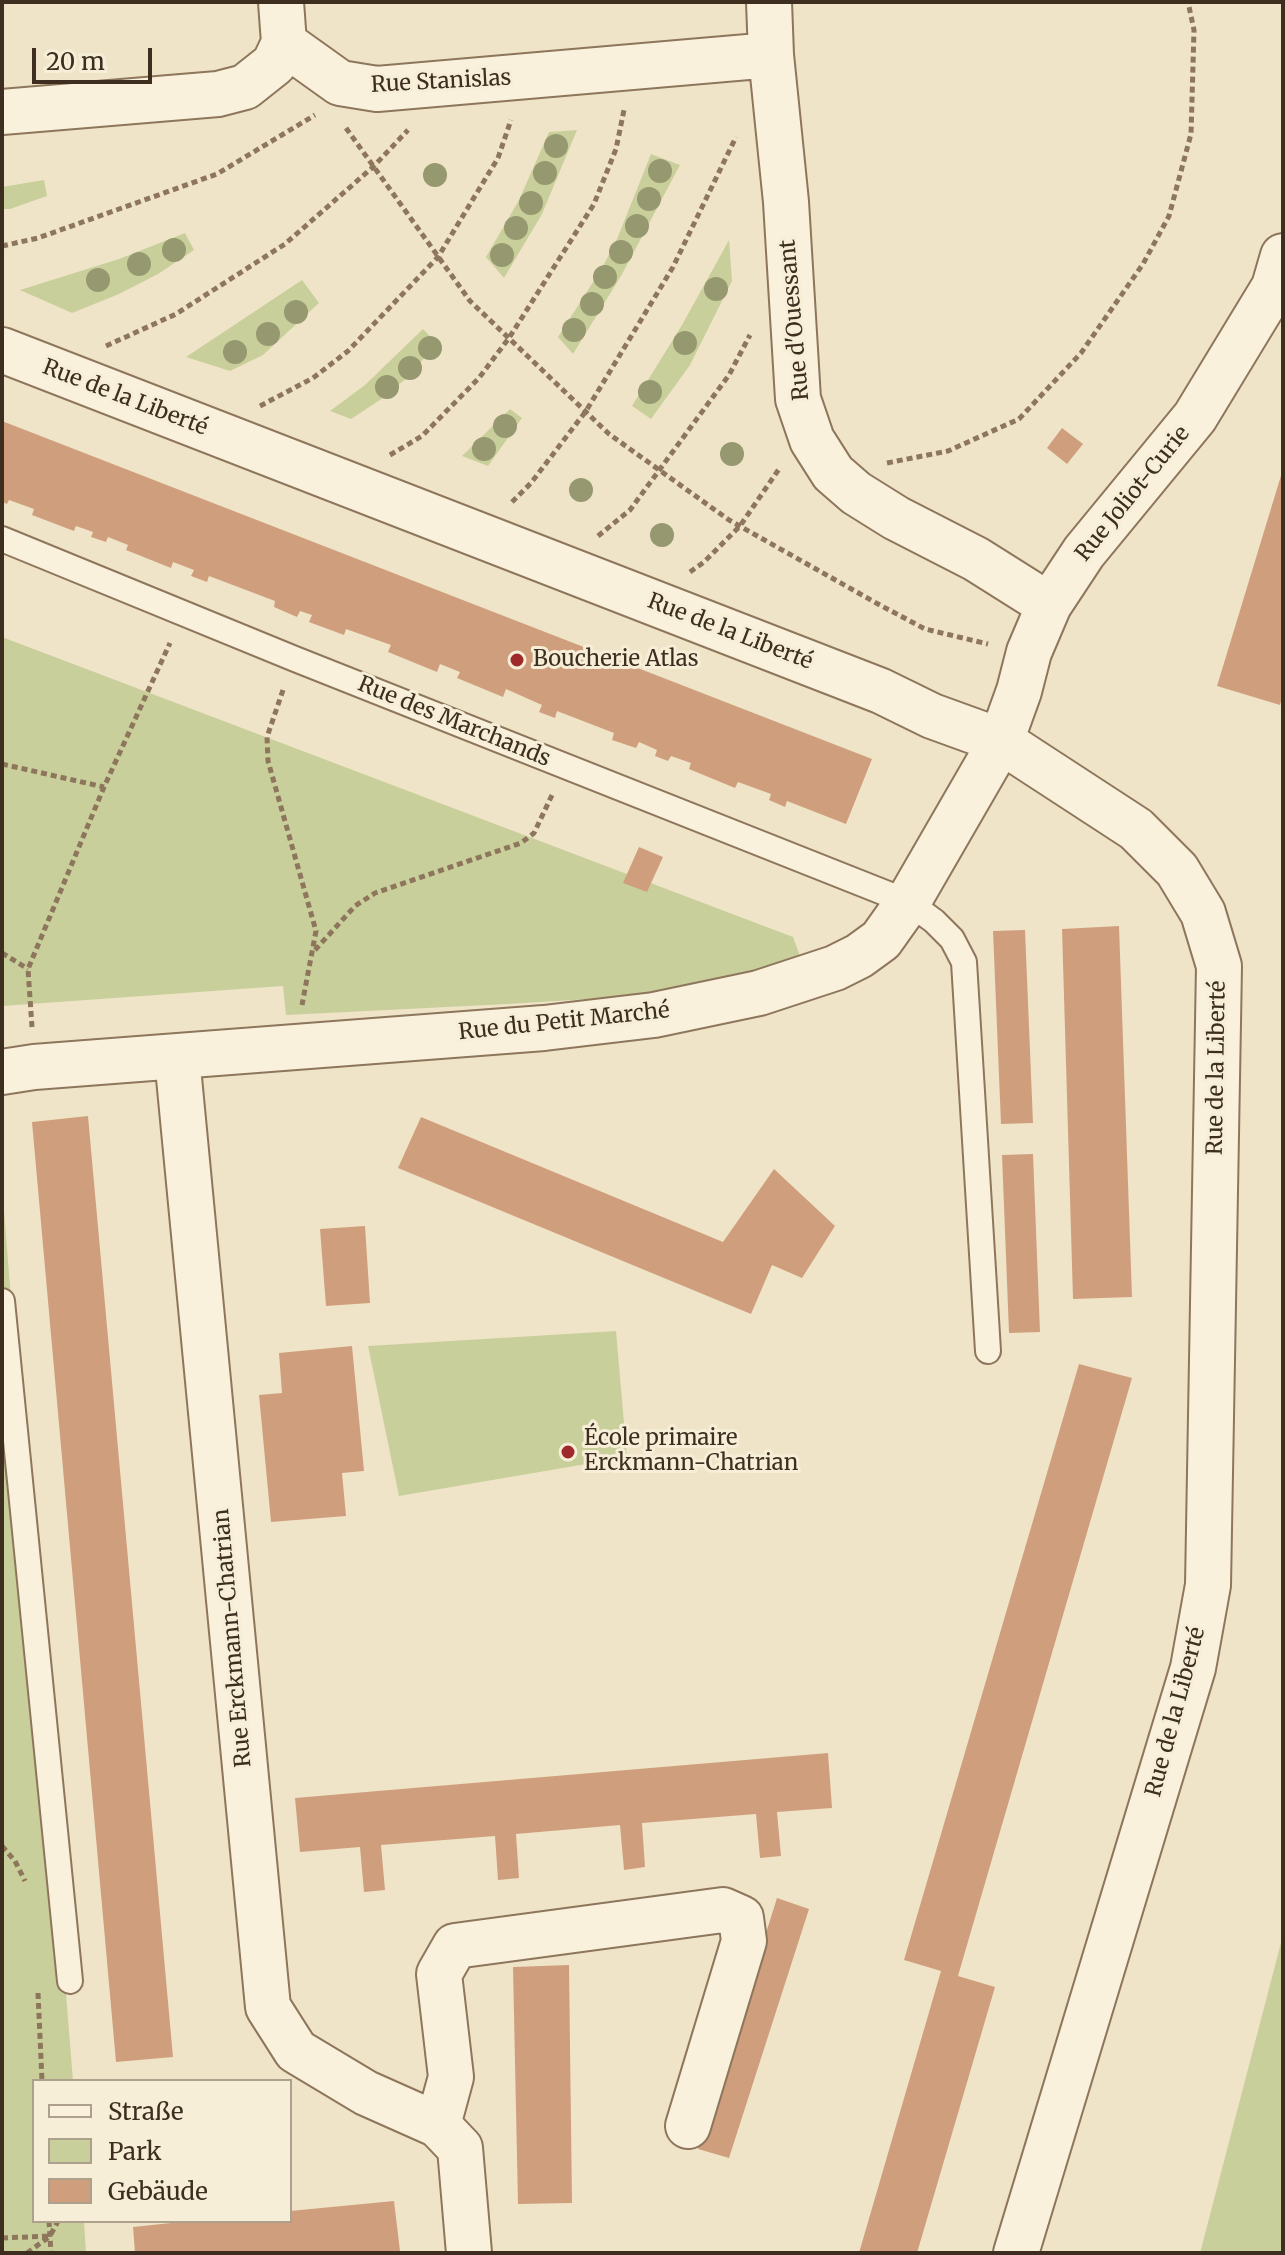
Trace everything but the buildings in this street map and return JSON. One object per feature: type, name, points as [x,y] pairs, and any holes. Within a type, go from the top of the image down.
[{"type":"street","name":"Rue d'Ouessant","points":[[769,2],[798,399],[812,440],[833,473],[856,493],[976,559],[1049,605]]},
{"type":"street","name":"Rue Stanislas","points":[[282,22],[340,83],[377,89],[771,55]]},
{"type":"street","name":"Rue Stanislas","points":[[2,112],[218,94],[245,87],[274,64],[282,22]]},
{"type":"street","name":"Rue Joliot-Curie","points":[[1001,741],[1029,652],[1049,605],[1084,552],[1195,417],[1274,287],[1283,256]]},
{"type":"street","name":"Rue de la Liberté","points":[[2,350],[881,691],[932,716],[1001,741],[1136,829],[1177,870],[1203,913],[1219,966],[1208,1585],[1193,1668],[1016,2253]]},
{"type":"street","name":"Rue du Petit Marché","points":[[18,1069],[544,1028],[654,1015],[759,993],[835,968],[881,940],[908,902],[1001,741]]},
{"type":"street","name":"Rue Erckmann-Chatrian","points":[[177,1057],[268,2007],[296,2051],[366,2093],[438,2125],[460,2148],[469,2253]]},
{"type":"street","points":[[438,2125],[451,2077],[439,1974],[455,1946],[723,1910],[741,1918],[744,1941],[688,2126]]},
{"type":"lane","name":"Rue des Marchands","points":[[2,539],[295,659],[908,902],[934,921],[952,939],[964,962],[988,1351]]},
{"type":"lane","points":[[2,1301],[70,1981]]},
{"type":"path","points":[[833,473],[948,451],[1019,419],[1081,353],[1143,264],[1169,216],[1191,134],[1194,30],[1188,2]]},
{"type":"path","points":[[98,349],[176,314],[285,244],[373,167],[439,96],[447,83]]},
{"type":"path","points":[[386,457],[422,436],[479,378],[509,338],[594,204],[616,149],[625,107]]},
{"type":"path","points":[[2,246],[38,238],[217,174],[318,114]]},
{"type":"path","points":[[258,407],[313,378],[348,351],[438,257],[498,158],[512,116]]},
{"type":"path","points":[[338,118],[470,301],[609,434],[740,526],[925,629],[1029,652]]},
{"type":"path","points":[[510,503],[531,483],[586,411],[673,267],[737,135]]},
{"type":"path","points":[[595,538],[630,510],[729,375],[757,323]]},
{"type":"path","points":[[684,577],[740,526],[783,463]]},
{"type":"path","points":[[18,1069],[28,969],[104,787],[184,613]]},
{"type":"path","points":[[289,1047],[306,992],[316,931],[268,761],[267,737],[295,659]]},
{"type":"path","points":[[2,764],[104,787]]},
{"type":"path","points":[[313,953],[355,906],[375,893],[521,843],[534,833],[565,767]]},
{"type":"path","points":[[2,953],[28,969]]},
{"type":"path","points":[[49,2223],[51,2253]]},
{"type":"path","points":[[27,2253],[50,2236],[57,2223]]},
{"type":"path","points":[[2,2238],[50,2236]]},
{"type":"green space","points":[[577,130],[542,214],[504,278],[486,257],[519,200],[549,132]]},
{"type":"green space","points":[[651,154],[680,165],[621,276],[573,354],[558,337],[617,239]]},
{"type":"green space","points":[[44,180],[47,196],[2,209],[2,187]]},
{"type":"green space","points":[[185,233],[194,250],[158,274],[72,313],[20,290],[119,259]]},
{"type":"green space","points":[[729,240],[732,281],[690,365],[651,419],[632,406]]},
{"type":"green space","points":[[302,280],[319,303],[263,355],[230,371],[186,357]]},
{"type":"green space","points":[[423,329],[437,343],[409,376],[351,419],[330,411],[365,385]]},
{"type":"green space","points":[[510,409],[522,418],[488,466],[462,456]]},
{"type":"green space","points":[[2,637],[793,937],[802,962],[702,992],[508,1004],[286,1015],[283,986],[2,1006]]},
{"type":"green space","points":[[2,1185],[73,2079],[32,2079],[32,2223],[84,2223],[86,2253],[2,2253]]},
{"type":"green space","points":[[616,1331],[627,1457],[399,1496],[368,1346]]},
{"type":"green space","points":[[1283,1935],[1283,2253],[1200,2253]]},
{"type":"place","name":"Boucherie Atlas","points":[[517,660]]},
{"type":"place","name":"École primaire Erckmann-Chatrian","points":[[568,1452]]}]
